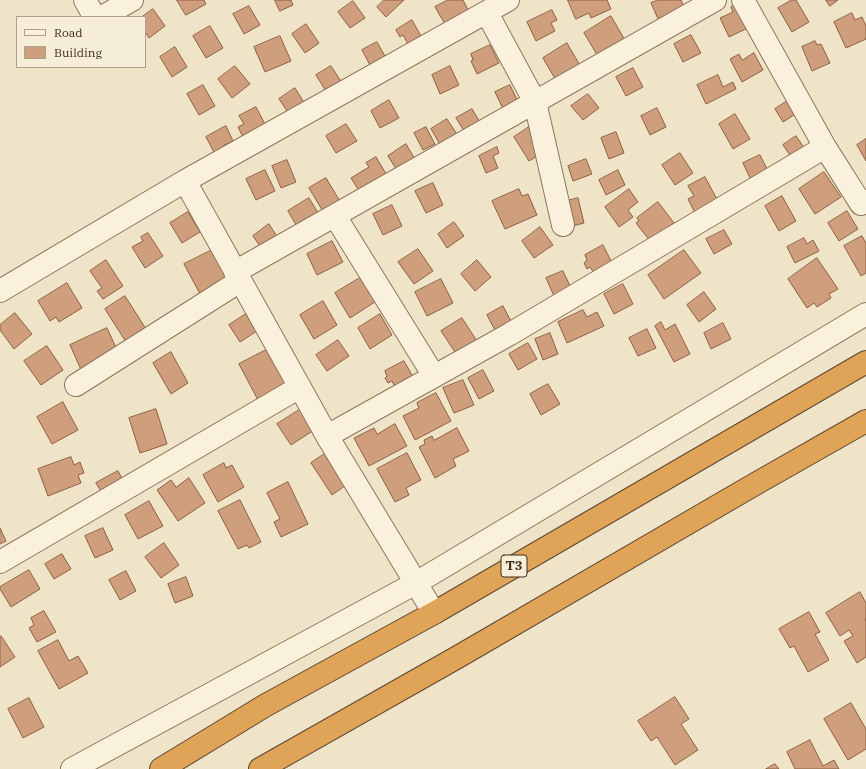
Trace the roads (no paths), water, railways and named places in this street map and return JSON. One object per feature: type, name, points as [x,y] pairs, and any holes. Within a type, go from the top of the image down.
[{"type":"highway","name":"T3","points":[[160,769],[266,705],[434,613],[866,362]]},
{"type":"highway","points":[[260,769],[456,658],[866,421]]},
{"type":"street","points":[[85,0],[94,16]]},
{"type":"street","points":[[104,16],[132,0]]},
{"type":"street","points":[[0,291],[185,181],[508,0]]},
{"type":"street","points":[[76,385],[238,277],[335,216],[714,0]]},
{"type":"street","points":[[745,1],[825,147],[864,207]]},
{"type":"street","points":[[487,12],[535,102],[563,225]]},
{"type":"street","points":[[327,436],[510,334],[825,147]]},
{"type":"street","points":[[185,181],[327,436],[434,613]]},
{"type":"street","points":[[335,216],[434,376]]},
{"type":"street","points":[[72,769],[416,583],[866,314]]},
{"type":"street","points":[[0,562],[300,387]]}]
